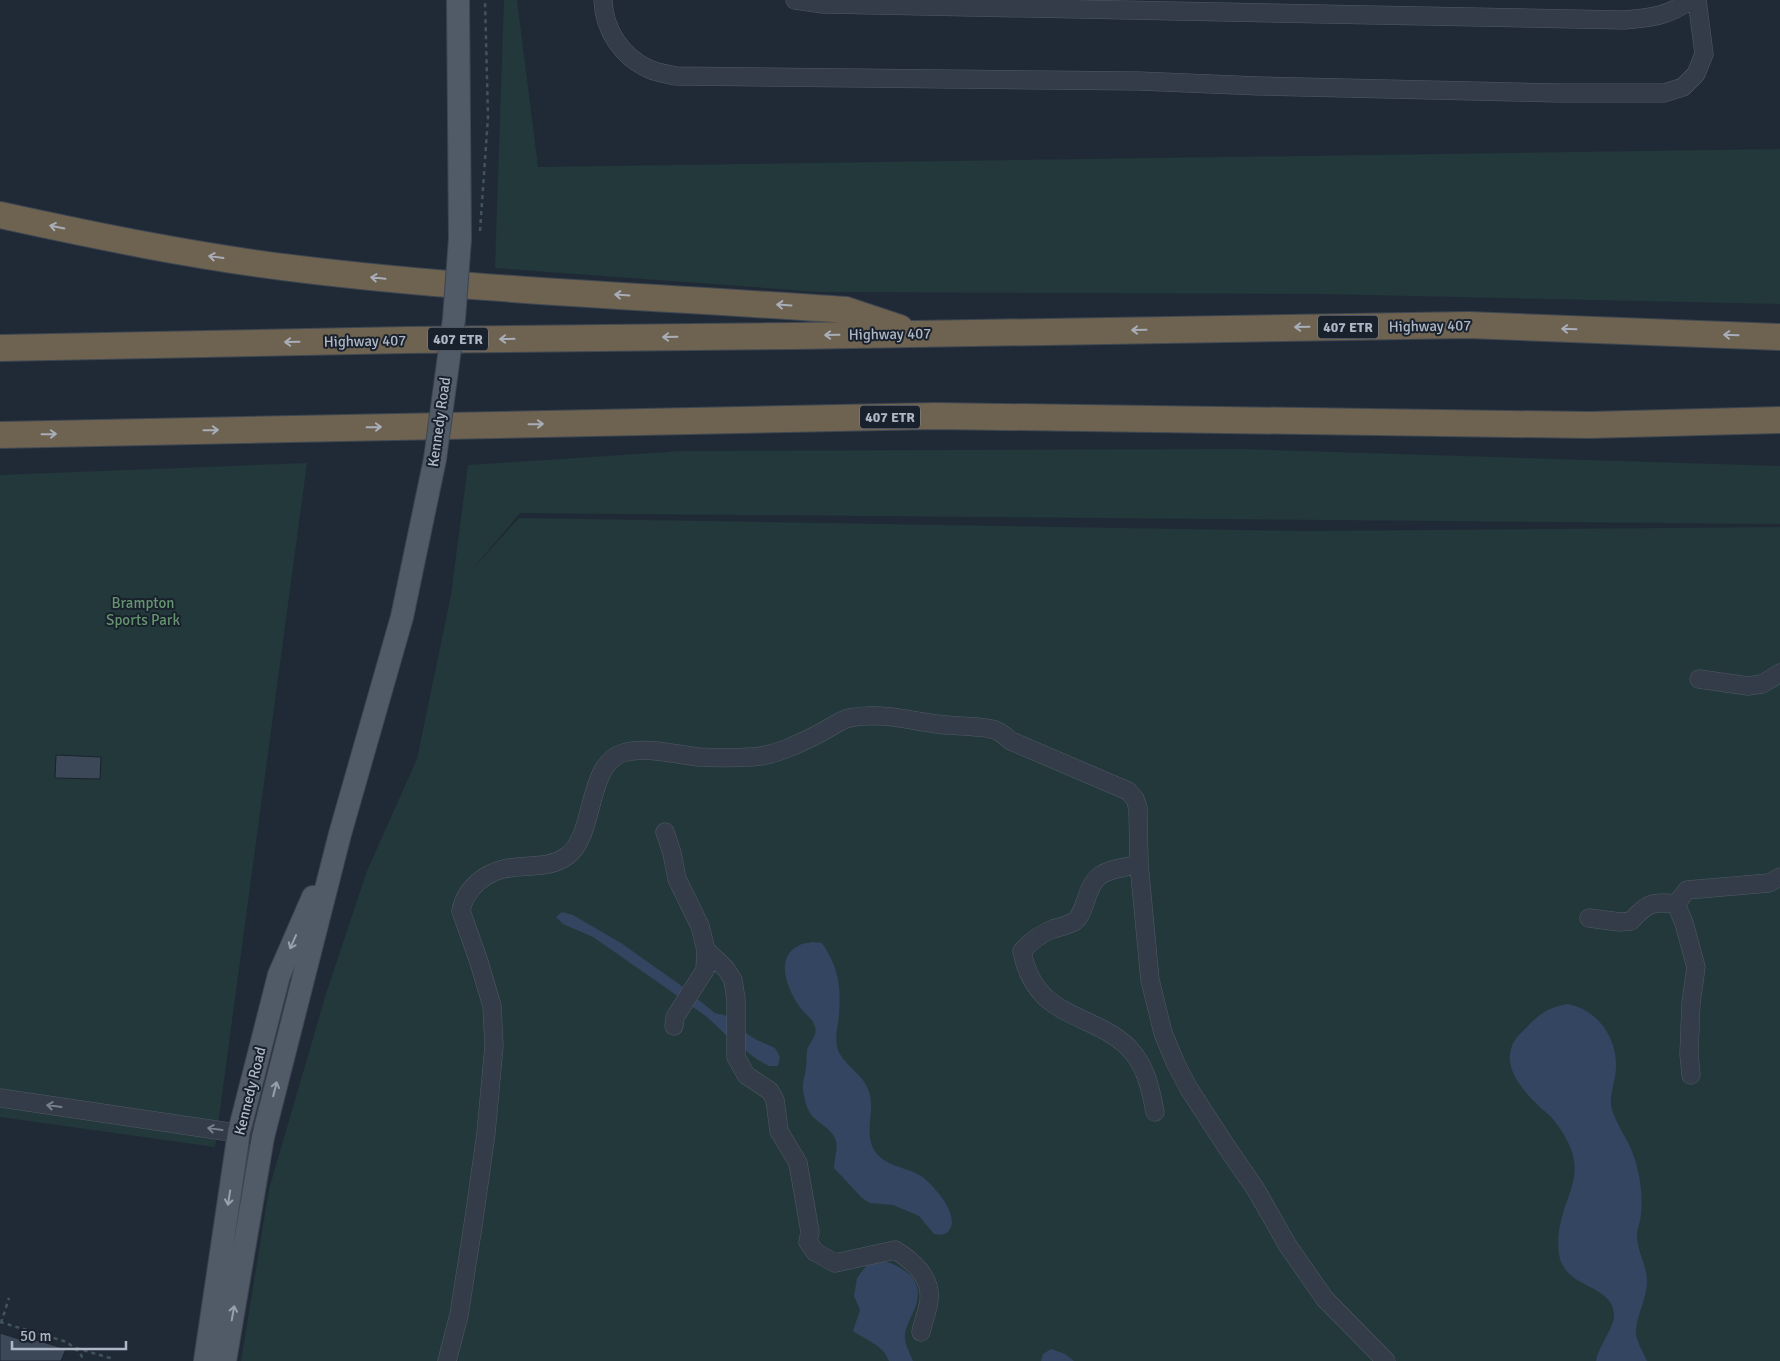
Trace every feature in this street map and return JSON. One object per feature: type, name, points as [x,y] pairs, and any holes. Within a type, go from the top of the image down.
[{"type":"highway","points":[[0,215],[177,251],[290,268],[426,283],[846,310],[916,334]]},
{"type":"highway","name":"Highway 407","points":[[0,348],[406,340],[1468,325],[1780,337]]},
{"type":"highway","name":"407 ETR","points":[[0,435],[935,416],[1589,425],[1780,420]]},
{"type":"main road","name":"Kennedy Road","points":[[225,1361],[263,1137],[340,834],[402,617],[435,458],[454,319],[470,239],[458,0]]},
{"type":"main road","name":"Kennedy Road","points":[[205,1361],[239,1132],[279,975],[340,834]]},
{"type":"lane","points":[[603,0],[607,26],[616,42],[630,57],[650,70],[676,76],[1120,81],[1559,93],[1664,93],[1683,87],[1696,74],[1704,54],[1697,0]]},
{"type":"lane","points":[[795,0],[833,5],[1624,20],[1659,17],[1679,8],[1690,0]]},
{"type":"lane","points":[[1699,679],[1748,686],[1762,684],[1780,673]]},
{"type":"lane","points":[[447,1361],[459,1315],[474,1219],[486,1133],[494,1046],[492,1006],[461,911],[462,902],[473,886],[496,870],[548,864],[566,857],[577,847],[585,828],[591,800],[603,770],[614,758],[622,753],[653,750],[699,757],[753,757],[793,746],[847,718],[881,715],[935,724],[995,730],[1011,741],[1128,791],[1135,799],[1138,808],[1139,864],[1150,980],[1163,1033],[1175,1062],[1189,1089],[1255,1188],[1288,1246],[1325,1299],[1386,1361]]},
{"type":"lane","points":[[665,832],[672,853],[677,879],[700,926],[706,950],[705,970],[675,1017],[674,1026]]},
{"type":"lane","points":[[1139,864],[1104,872],[1097,877],[1092,884],[1078,918],[1032,940],[1022,952],[1026,969],[1044,996],[1066,1011],[1113,1034],[1134,1053],[1145,1071],[1155,1112]]},
{"type":"lane","points":[[1676,904],[1686,890],[1769,884],[1780,877]]},
{"type":"lane","points":[[1589,918],[1620,922],[1631,921],[1642,908],[1655,903],[1676,904]]},
{"type":"lane","points":[[1676,904],[1684,923],[1696,967],[1691,1003],[1689,1054],[1691,1075]]},
{"type":"lane","points":[[706,950],[726,969],[733,980],[736,1000],[736,1057],[746,1075],[770,1092],[775,1100],[780,1131],[798,1163],[810,1232],[808,1242],[815,1252],[835,1263],[895,1250],[906,1256],[916,1266],[928,1288],[929,1299],[921,1332]]},
{"type":"lane","points":[[0,1098],[263,1137]]},
{"type":"path","points":[[470,239],[488,117],[485,0]]},
{"type":"path","points":[[9,1298],[1,1322],[67,1342],[80,1353],[84,1361]]},
{"type":"path","points":[[74,1348],[110,1358],[110,1361]]},
{"type":"green space","points":[[504,0],[517,0],[538,167],[1780,149],[1780,304],[1324,294],[820,292],[495,268]]},
{"type":"green space","points":[[1241,449],[1780,466],[1780,524],[520,513],[470,572],[519,518],[1306,531],[1780,527],[1780,1361],[241,1361],[269,1189],[326,994],[367,871],[417,759],[451,595],[468,465],[683,451]]},
{"type":"green space","name":"Brampton Sports Park","points":[[307,463],[215,1147],[0,1117],[0,475]]},
{"type":"water","points":[[562,912],[573,915],[621,943],[679,984],[715,1013],[728,1016],[744,1032],[775,1048],[780,1057],[778,1066],[769,1066],[758,1060],[731,1040],[707,1017],[659,983],[593,937],[563,924],[556,917]]},
{"type":"water","points":[[822,943],[828,952],[838,978],[840,995],[836,1034],[837,1046],[843,1059],[863,1080],[870,1095],[870,1135],[873,1148],[888,1163],[921,1176],[944,1200],[952,1223],[950,1229],[945,1234],[934,1234],[919,1216],[893,1205],[870,1203],[862,1198],[834,1168],[835,1138],[811,1114],[803,1093],[807,1051],[816,1030],[812,1021],[801,1009],[791,992],[785,974],[786,958],[791,951],[801,944]]},
{"type":"water","points":[[1567,1004],[1578,1007],[1596,1018],[1609,1035],[1613,1045],[1616,1072],[1611,1105],[1615,1118],[1632,1150],[1638,1170],[1642,1199],[1637,1236],[1647,1281],[1646,1293],[1636,1333],[1647,1361],[1596,1361],[1613,1321],[1612,1305],[1598,1291],[1570,1274],[1563,1266],[1559,1254],[1558,1238],[1560,1223],[1572,1188],[1575,1168],[1573,1155],[1566,1138],[1556,1123],[1521,1086],[1512,1071],[1510,1063],[1512,1046],[1520,1034],[1545,1012]]},
{"type":"water","points":[[883,1261],[897,1266],[909,1274],[917,1286],[917,1301],[905,1335],[906,1345],[913,1361],[889,1361],[883,1351],[874,1343],[853,1331],[860,1310],[854,1296],[857,1278],[867,1265]]},
{"type":"water","points":[[1051,1349],[1065,1354],[1074,1361],[1041,1361],[1043,1354]]},
{"type":"building","points":[[56,755],[101,757],[100,779],[55,778]]},
{"type":"building","points":[[0,1333],[32,1343],[33,1339],[66,1349],[61,1361],[0,1361]]}]
